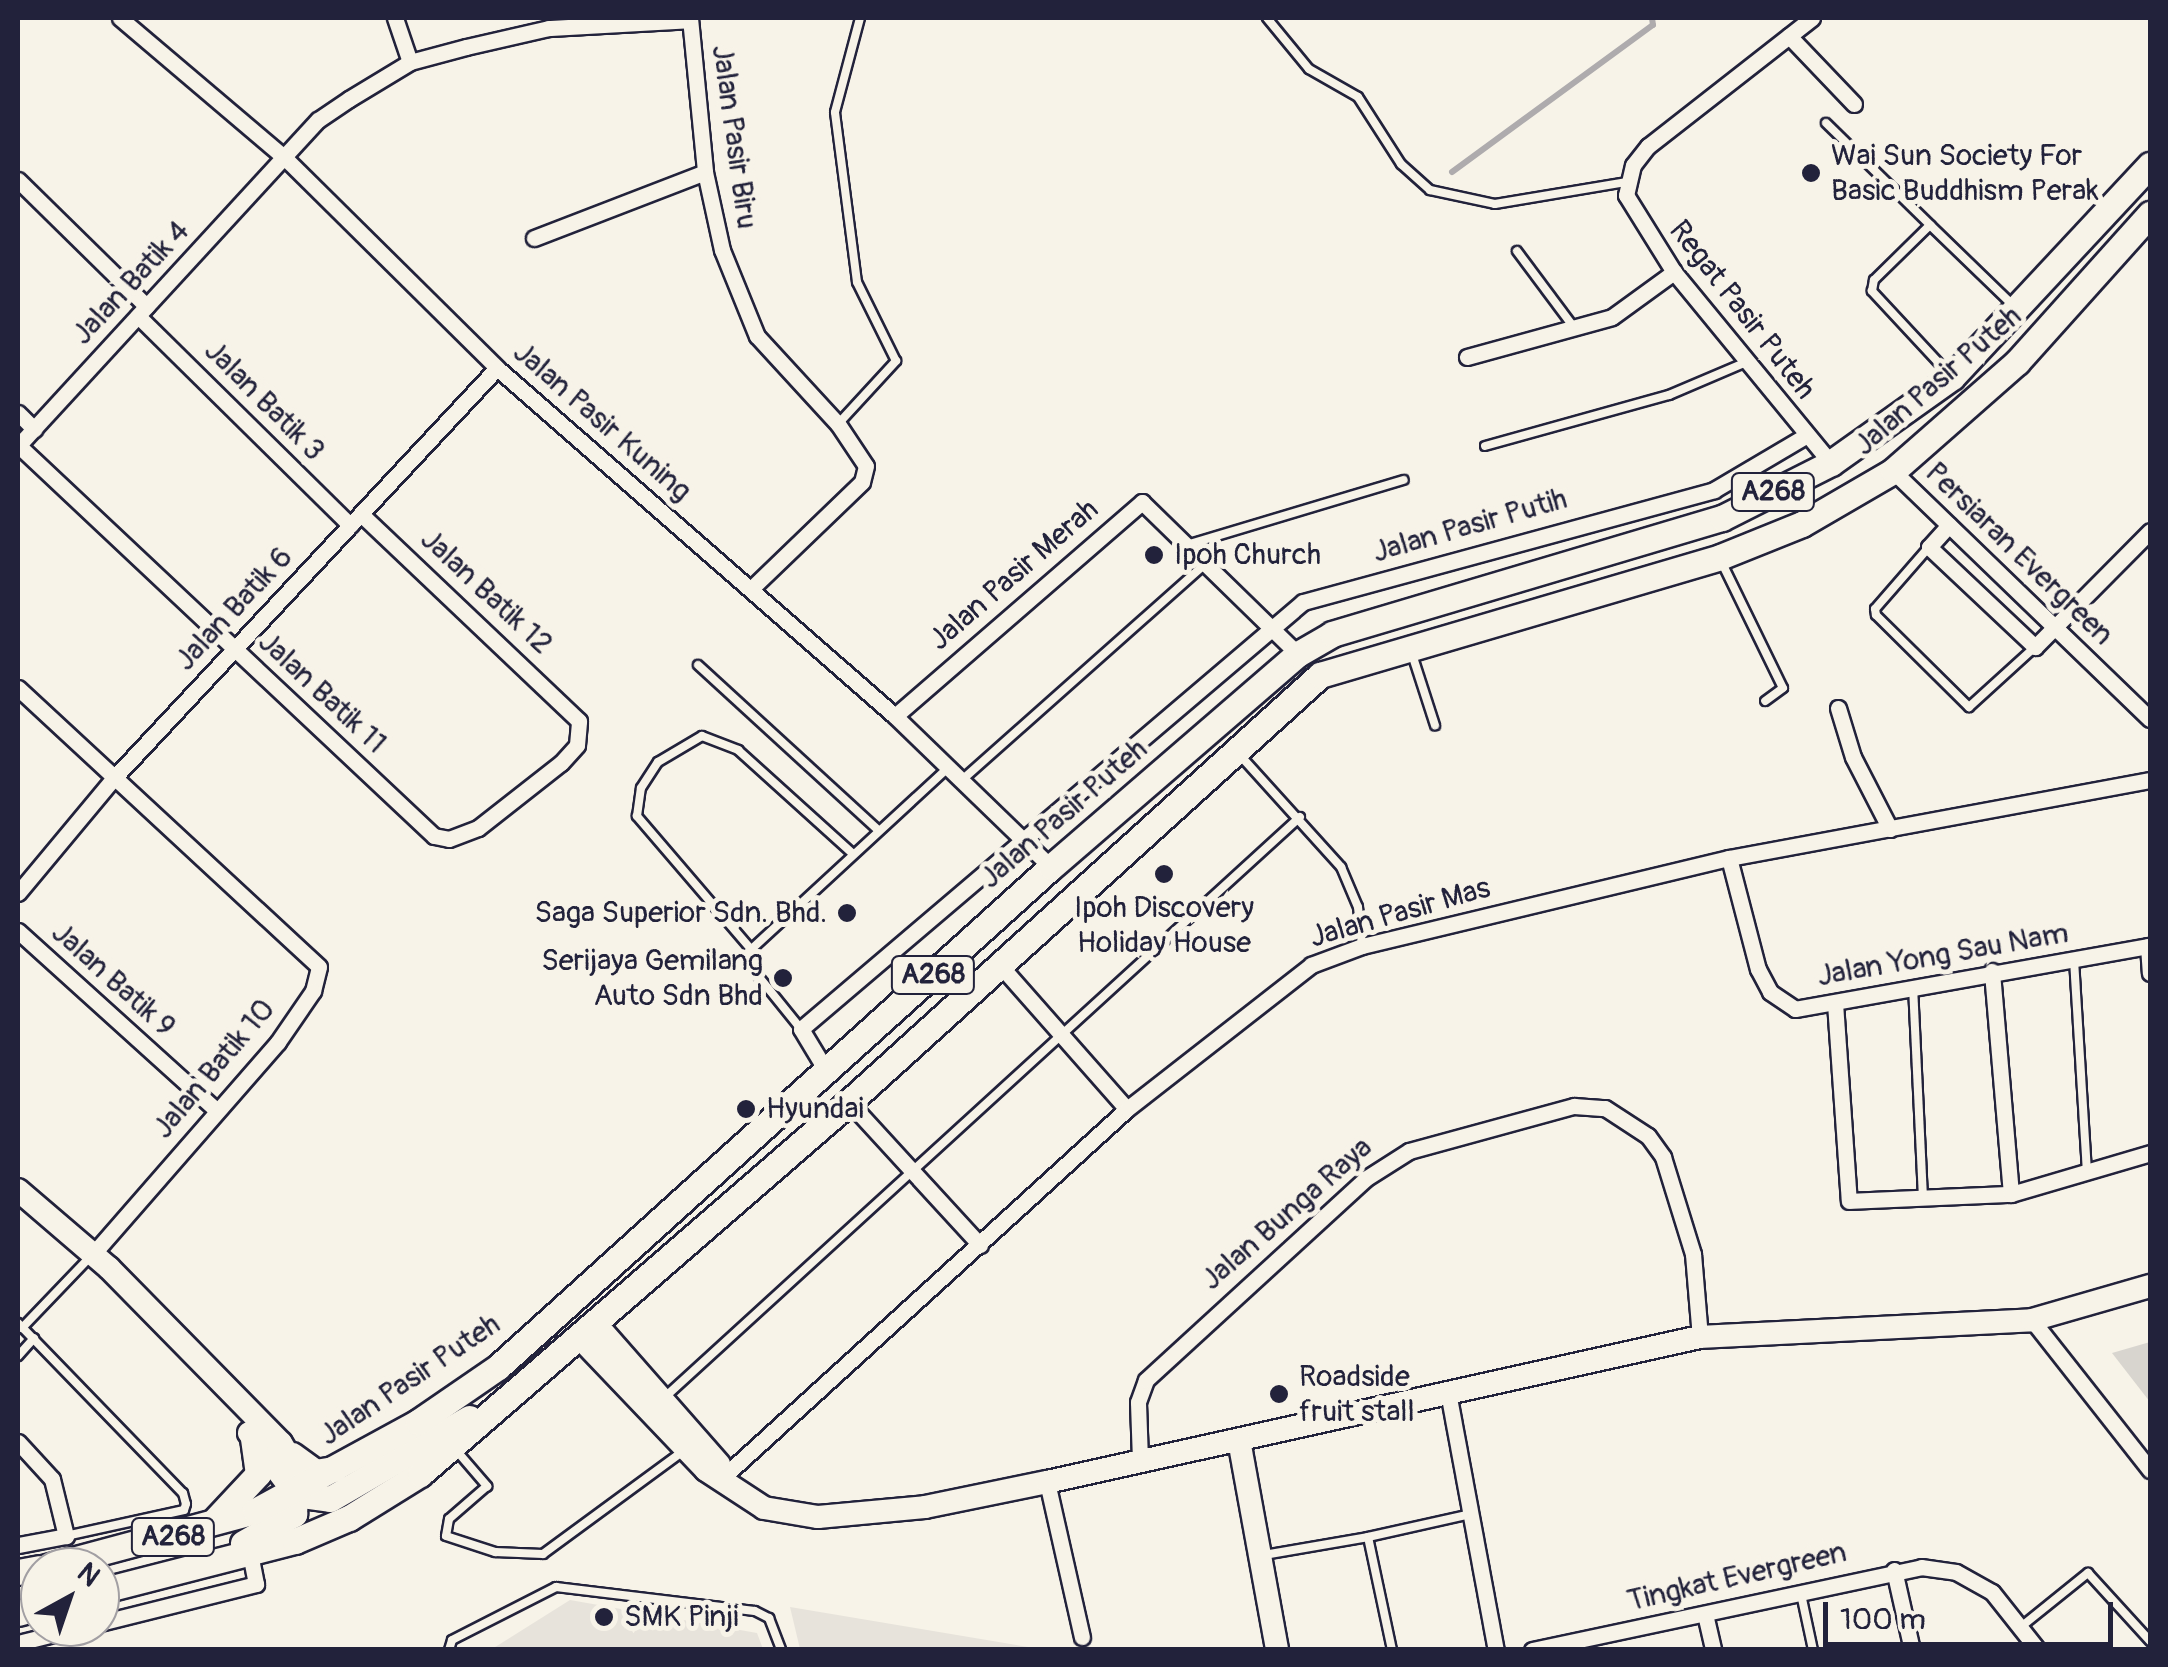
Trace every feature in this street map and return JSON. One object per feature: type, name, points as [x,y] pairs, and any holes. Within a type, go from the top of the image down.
[{"type":"main road","name":"Jalan Pasir Puteh","points":[[120,1586],[250,1552],[349,1518],[453,1447],[502,1406],[828,1072],[1051,867],[1298,654],[1332,634],[1722,518],[1831,463],[1952,377],[2150,165]]},
{"type":"main road","name":"Jalan Pasir Puteh","points":[[120,1549],[205,1529],[295,1494],[498,1366],[581,1321],[849,1102],[1320,675],[1421,641],[1720,557],[1802,524],[1893,471],[2017,362],[2150,214]]},
{"type":"main road","points":[[1298,654],[1316,661],[1409,630],[1421,641]]},
{"type":"main road","points":[[18,1190],[91,1256],[292,1454],[315,1472],[338,1468]]},
{"type":"main road","points":[[91,1256],[253,1437],[295,1494],[330,1499],[502,1406]]},
{"type":"main road","points":[[581,1321],[685,1449],[764,1508],[798,1517],[925,1507],[1700,1337],[2032,1320],[2150,1286]]},
{"type":"main road","points":[[581,1321],[665,1397],[719,1464],[722,1478]]},
{"type":"main road","points":[[205,1529],[258,1474],[253,1437]]},
{"type":"main road","points":[[1239,1440],[1277,1650]]},
{"type":"main road","points":[[192,1567],[294,1514],[299,1480],[292,1454]]},
{"type":"street","name":"Jalan Pasir Kuning","points":[[120,18],[284,157],[498,368],[896,716],[1051,867]]},
{"type":"street","points":[[395,18],[410,62]]},
{"type":"street","points":[[1627,182],[1648,146],[1812,18]]},
{"type":"street","name":"Jalan Batik 4","points":[[18,446],[318,120],[410,62],[548,23],[690,19]]},
{"type":"street","name":"Jalan Pasir Biru","points":[[690,19],[705,172],[722,250],[757,336],[781,370],[838,424],[863,454],[862,482],[752,588]]},
{"type":"street","points":[[1789,36],[1854,104]]},
{"type":"street","points":[[534,238],[705,172]]},
{"type":"street","name":"Jalan Batik 3","points":[[18,180],[142,311],[356,520]]},
{"type":"street","name":"Regat Pasir Puteh","points":[[1627,182],[1631,211],[1674,272],[1744,363],[1831,463]]},
{"type":"street","points":[[1467,357],[1575,329],[1629,310],[1674,272]]},
{"type":"street","name":"Jalan Batik 6","points":[[18,892],[113,778],[498,368]]},
{"type":"street","points":[[18,412],[34,428]]},
{"type":"street","name":"Jalan Pasir Putih","points":[[800,1029],[1019,838],[1304,602],[1510,542],[1714,490],[1806,435]]},
{"type":"street","name":"Jalan Batik 11","points":[[18,446],[434,836],[449,839],[478,828],[560,763],[581,730],[574,710]]},
{"type":"street","name":"Persiaran Evergreen","points":[[1893,471],[2150,719]]},
{"type":"street","name":"Jalan Pasir Merah","points":[[896,716],[1136,505],[1149,506],[1298,654]]},
{"type":"street","name":"Jalan Batik 12","points":[[356,520],[574,710]]},
{"type":"street","points":[[1950,525],[1929,547],[2035,648],[2150,533]]},
{"type":"street","points":[[1510,542],[1521,578]]},
{"type":"street","name":"Jalan Batik 10","points":[[18,688],[320,966],[313,992],[278,1042],[91,1256]]},
{"type":"street","points":[[1838,708],[1853,757],[1890,829]]},
{"type":"street","name":"Jalan Pasir Mas","points":[[722,1478],[1127,1109],[1291,976],[1362,946],[1730,858],[2150,780]]},
{"type":"street","name":"Jalan Yong Sau Nam","points":[[1730,858],[1770,992],[1796,1008],[2149,946]]},
{"type":"street","name":"Jalan Batik 9","points":[[18,930],[216,1110]]},
{"type":"street","points":[[2149,946],[2150,973]]},
{"type":"street","points":[[1000,964],[1127,1109]]},
{"type":"street","points":[[1992,971],[2011,1194]]},
{"type":"street","points":[[1834,1003],[1849,1201],[2011,1194],[2150,1153]]},
{"type":"street","points":[[800,1029],[828,1072]]},
{"type":"street","points":[[849,1102],[980,1245]]},
{"type":"street","name":"Jalan Bunga Raya","points":[[1140,1460],[1138,1402],[1146,1380],[1364,1179],[1409,1151],[1574,1106],[1604,1108],[1648,1136],[1663,1157],[1692,1254],[1700,1337]]},
{"type":"street","points":[[2032,1320],[2150,1470]]},
{"type":"street","points":[[1448,1392],[1496,1650]]},
{"type":"street","points":[[18,1442],[52,1479],[66,1536],[18,1545]]},
{"type":"street","points":[[1047,1482],[1082,1636]]},
{"type":"street","points":[[120,1617],[256,1584],[250,1552]]},
{"type":"street","points":[[1894,1570],[1912,1650]]},
{"type":"street","name":"Tingkat Evergreen","points":[[1532,1650],[1894,1570],[1956,1572],[1992,1592],[2022,1626]]},
{"type":"street","points":[[1705,1614],[1713,1650]]},
{"type":"street","points":[[2022,1626],[2038,1650]]},
{"type":"lane","points":[[838,424],[896,361],[857,282],[835,112],[860,18]]},
{"type":"lane","points":[[1267,18],[1309,69],[1358,97],[1401,164],[1430,190],[1494,204],[1627,182]]},
{"type":"lane","points":[[1826,123],[2017,310]]},
{"type":"lane","points":[[1930,225],[1871,286],[1952,377]]},
{"type":"lane","points":[[1517,250],[1575,329]]},
{"type":"lane","points":[[1485,446],[1669,395],[1744,363]]},
{"type":"lane","points":[[1190,544],[1404,480]]},
{"type":"lane","points":[[1929,547],[1874,608],[1876,615],[1969,706],[1980,703],[2035,648]]},
{"type":"lane","points":[[1720,557],[1783,688],[1765,702]]},
{"type":"lane","points":[[963,780],[1207,562]]},
{"type":"lane","points":[[1421,641],[1435,725]]},
{"type":"lane","points":[[698,665],[878,830]]},
{"type":"lane","points":[[750,948],[637,816],[641,788],[658,762],[702,736],[738,750],[852,854]]},
{"type":"lane","points":[[1235,750],[1300,817],[1352,885],[1362,946]]},
{"type":"lane","points":[[800,1029],[743,956],[949,767]]},
{"type":"lane","points":[[665,1397],[1300,817]]},
{"type":"lane","points":[[2074,960],[2087,1172]]},
{"type":"lane","points":[[1913,986],[1923,1200]]},
{"type":"lane","name":"Jalan Batik 10","points":[[20,1326],[91,1256]]},
{"type":"lane","points":[[20,1326],[183,1493],[186,1504],[184,1510],[66,1536]]},
{"type":"lane","points":[[18,1356],[34,1338]]},
{"type":"lane","points":[[453,1447],[487,1486],[449,1519],[446,1536],[495,1552],[542,1554],[685,1449]]},
{"type":"lane","points":[[1258,1556],[1471,1514]]},
{"type":"lane","points":[[1368,1537],[1392,1650]]},
{"type":"lane","points":[[2022,1626],[2088,1573],[2150,1641]]},
{"type":"lane","points":[[449,1650],[452,1640],[556,1587],[755,1612],[770,1618],[782,1650]]},
{"type":"lane","points":[[1800,1590],[1812,1650]]},
{"type":"shaded area","points":[[2150,1342],[2150,1402],[2112,1353]]},
{"type":"shaded area","name":"SMK Pinji","points":[[570,1600],[757,1633],[763,1649],[492,1649]]},
{"type":"shaded area","points":[[790,1607],[1040,1649],[800,1649]]},
{"type":"waterway","points":[[1452,172],[1653,25],[1652,18]]},
{"type":"place","name":"Wai Sun Society For Basic Buddhism Perak","points":[[1811,173]]},
{"type":"place","name":"Ipoh Church","points":[[1154,555]]},
{"type":"place","name":"Ipoh Discovery Holiday House","points":[[1164,874]]},
{"type":"place","name":"Saga Superior Sdn. Bhd.","points":[[847,913]]},
{"type":"place","name":"Serijaya Gemilang Auto Sdn Bhd","points":[[783,978]]},
{"type":"place","name":"Hyundai","points":[[746,1109]]},
{"type":"place","name":"Roadside fruit stall","points":[[1279,1394]]},
{"type":"place","name":"SMK Pinji","points":[[604,1617]]}]
